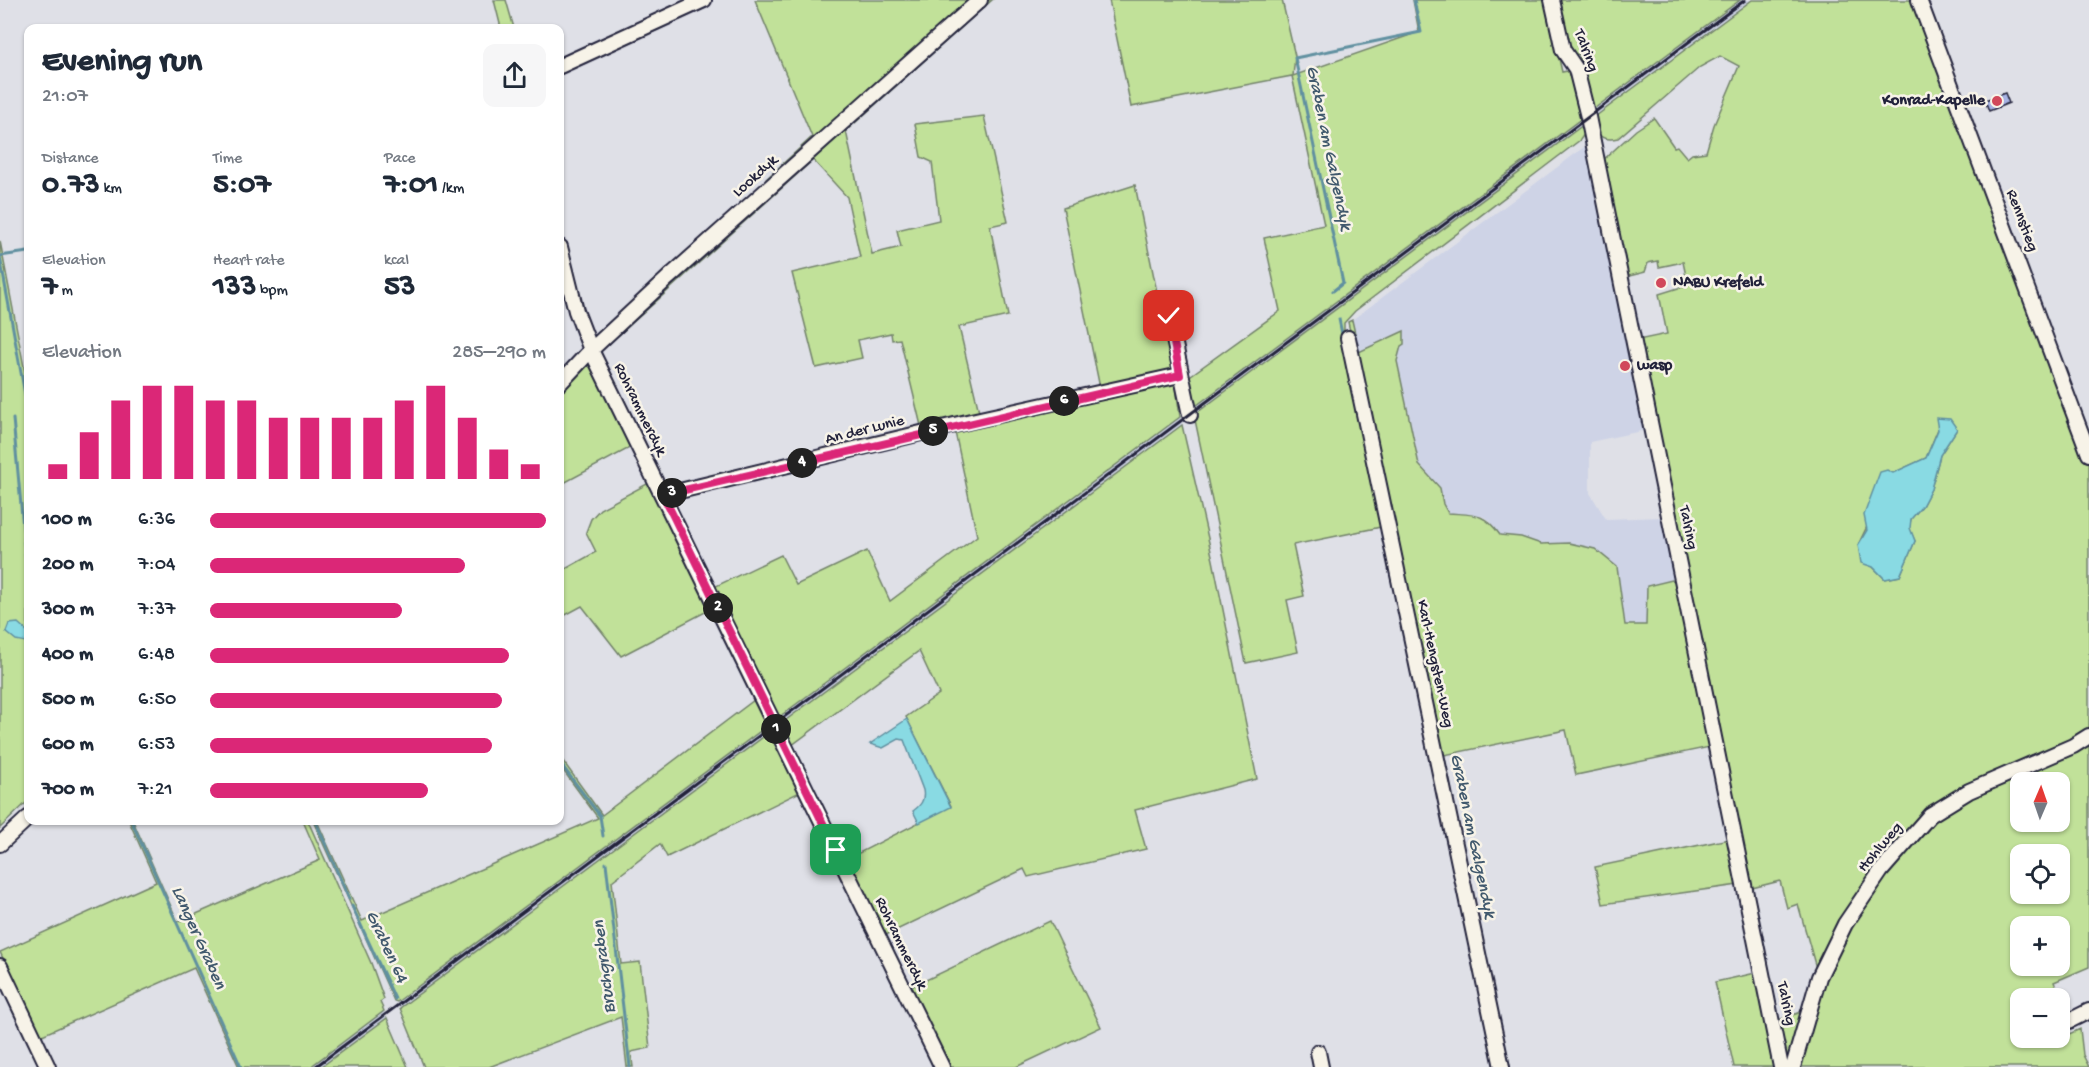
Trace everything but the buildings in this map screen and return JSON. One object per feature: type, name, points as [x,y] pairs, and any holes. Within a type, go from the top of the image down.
[{"type":"street","points":[[564,64],[704,0]]},
{"type":"street","name":"Lookdyk","points":[[564,379],[591,350],[668,278],[980,0]]},
{"type":"street","name":"Talring","points":[[1552,0],[1563,50],[1576,69],[1588,117],[1781,1067]]},
{"type":"street","name":"Rennstieg","points":[[1919,0],[2089,454]]},
{"type":"street","name":"Rohrammerdyk","points":[[564,263],[576,311],[591,350],[942,1067]]},
{"type":"street","points":[[1169,316],[1190,415]]},
{"type":"street","name":"Karl-Hengsten-Weg","points":[[1348,338],[1502,1067]]},
{"type":"street","name":"An der Lunie","points":[[663,495],[1180,375]]},
{"type":"street","name":"Hohlweg","points":[[1793,1067],[1819,977],[1845,924],[1881,871],[1930,815],[1969,791],[2073,746],[2089,736]]},
{"type":"street","points":[[0,844],[24,822]]},
{"type":"street","points":[[0,966],[48,1067]]},
{"type":"street","points":[[2070,1020],[2089,1011]]},
{"type":"street","points":[[1318,1052],[1321,1067]]},
{"type":"shaded area","points":[[1740,0],[1752,0],[1592,119],[1591,111]]},
{"type":"shaded area","points":[[1582,118],[1583,125],[1194,415],[1193,408]]},
{"type":"shaded area","points":[[1587,145],[1646,430],[1590,442],[1590,493],[1606,519],[1663,517],[1677,582],[1646,625],[1625,625],[1617,567],[1595,549],[1569,543],[1541,544],[1521,537],[1499,535],[1490,521],[1482,516],[1448,513],[1443,504],[1440,488],[1419,465],[1397,361],[1403,331],[1359,352],[1352,320]]},
{"type":"shaded area","points":[[1180,417],[1182,425],[782,723],[779,717]]},
{"type":"shaded area","points":[[767,726],[770,732],[400,1008],[397,1002]]},
{"type":"shaded area","points":[[384,1011],[387,1018],[321,1067],[310,1067]]},
{"type":"green space","points":[[494,0],[506,0],[513,24],[500,24]]},
{"type":"green space","points":[[755,0],[976,0],[769,183],[766,179],[812,137]]},
{"type":"green space","points":[[986,0],[992,0],[846,131],[872,254],[901,247],[897,230],[939,220],[932,162],[921,157],[915,124],[984,116],[1008,222],[990,226],[1008,316],[959,327],[980,416],[922,430],[900,339],[892,340],[891,333],[858,340],[862,358],[816,368],[792,273],[860,257],[847,197],[813,160],[600,352],[666,490],[598,353],[599,348]]},
{"type":"green space","points":[[1109,0],[1282,0],[1295,56],[1293,76],[1419,32],[1413,0],[1546,0],[1562,72],[1572,70],[1582,118],[1193,408],[1187,378],[1280,311],[1264,238],[1324,225],[1292,76],[1131,107]]},
{"type":"green space","points":[[1558,0],[1740,0],[1591,111],[1579,54],[1570,55]]},
{"type":"green space","points":[[1752,0],[1916,0],[2089,462],[2089,730],[2071,741],[1933,807],[1875,867],[1816,968],[1798,904],[1787,908],[1780,881],[1748,889],[1638,340],[1667,334],[1659,294],[1688,285],[1683,262],[1659,267],[1658,261],[1648,263],[1645,272],[1625,277],[1626,263],[1608,181],[1601,162],[1636,130],[1654,118],[1674,147],[1677,146],[1687,158],[1692,154],[1706,152],[1714,125],[1739,66],[1720,56],[1700,67],[1618,138],[1607,139],[1600,136],[1592,119]],"holes":[[[1938,429],[1957,429],[1940,455],[1931,489],[1922,506],[1911,519],[1909,528],[1915,541],[1900,576],[1885,579],[1873,567],[1858,545],[1893,473],[1926,458]]]},
{"type":"green space","points":[[1583,125],[1585,133],[1580,140],[1355,311],[1344,323],[1344,334],[1403,610],[1398,611],[1381,527],[1293,545],[1304,596],[1287,600],[1298,652],[1246,663],[1194,415]]},
{"type":"green space","points":[[1135,185],[1173,370],[1100,388],[1063,208]]},
{"type":"green space","points":[[0,241],[24,367],[24,805],[0,828]]},
{"type":"green space","points":[[1352,320],[1359,352],[1404,331],[1404,344],[1401,346],[1397,361],[1419,465],[1440,488],[1443,504],[1448,513],[1483,518],[1500,535],[1521,537],[1541,544],[1569,543],[1595,549],[1617,567],[1625,625],[1646,625],[1647,586],[1672,580],[1677,582],[1710,747],[1576,775],[1566,730],[1444,755],[1509,1067],[1505,1067],[1411,610],[1348,322]]},
{"type":"green space","points":[[585,365],[598,369],[765,712],[761,715],[767,726],[397,1002],[394,1001],[315,825],[319,825],[362,921],[598,818],[564,771],[564,763],[602,815],[754,700],[711,609],[621,656],[582,606],[564,616],[564,570],[596,552],[586,532],[591,519],[600,509],[651,482],[633,446],[564,483],[564,383]]},
{"type":"green space","points":[[1175,380],[1180,417],[779,717],[773,706],[768,709],[714,587],[781,555],[796,585],[867,551],[890,601],[977,536],[955,432]]},
{"type":"green space","points":[[1182,425],[1213,560],[1257,779],[1135,810],[1146,849],[1028,877],[1024,869],[884,936],[847,859],[951,806],[906,717],[939,694],[919,651],[792,745],[782,723]]},
{"type":"green space","points":[[770,732],[800,792],[667,857],[660,844],[612,881],[621,964],[640,962],[650,1048],[631,1052],[633,1067],[627,1067],[621,1017],[489,1067],[424,1067],[400,1008]]},
{"type":"green space","points":[[2089,741],[2089,967],[2070,975],[2070,916],[2010,916],[2010,976],[2068,976],[2054,982],[2056,988],[2010,988],[2010,1048],[2070,1048],[2070,1034],[2080,1029],[2083,1055],[2089,1067],[1799,1067],[1827,970],[1855,914],[1903,850],[1933,818],[1971,796],[2010,778],[2010,832],[2070,832],[2070,772],[2022,772]]},
{"type":"green space","points":[[131,825],[135,825],[178,922],[320,860],[305,825],[310,825],[371,963],[384,999],[380,1002],[384,1011],[310,1067],[239,1067],[194,968],[40,1036],[0,952],[156,882]]},
{"type":"green space","points":[[1729,839],[1738,885],[1603,904],[1595,867]]},
{"type":"green space","points":[[1050,921],[1101,1027],[1016,1067],[947,1067],[909,988]]},
{"type":"green space","points":[[1756,973],[1775,1067],[1734,1067],[1715,982]]},
{"type":"green space","points":[[1804,1011],[1790,1067],[1786,1067],[1776,1021]]},
{"type":"green space","points":[[387,1018],[408,1067],[321,1067]]},
{"type":"water","points":[[1936,418],[1950,419],[1957,429],[1940,455],[1931,489],[1922,506],[1911,519],[1910,528],[1915,541],[1900,576],[1885,579],[1873,567],[1861,563],[1858,545],[1867,530],[1864,515],[1880,472],[1887,470],[1893,473],[1926,458],[1938,430]]},
{"type":"water","points":[[18,623],[24,628],[24,642],[16,640],[6,632],[9,624]]},
{"type":"water","points":[[907,719],[951,807],[919,823],[913,811],[922,802],[923,790],[904,740],[899,739],[883,748],[870,744]]},
{"type":"waterway","name":"Graben am Galgendyk","points":[[1333,291],[1343,283],[1295,58],[1421,32],[1414,0]]},
{"type":"waterway","points":[[0,256],[24,253]]},
{"type":"waterway","name":"Langer Graben","points":[[0,257],[24,389]]},
{"type":"waterway","name":"Graben am Galgendyk","points":[[1339,319],[1342,334]]},
{"type":"waterway","name":"Langer Graben","points":[[13,419],[24,538]]},
{"type":"waterway","name":"Bruchgraben","points":[[564,768],[600,816],[603,836]]},
{"type":"waterway","name":"Langer Graben","points":[[133,825],[241,1067]]},
{"type":"waterway","name":"Graben 64","points":[[317,825],[349,899]]},
{"type":"waterway","name":"Bruchgraben","points":[[606,863],[630,1067]]},
{"type":"waterway","name":"Graben 64","points":[[352,906],[395,999]]},
{"type":"railway","points":[[315,1067],[1745,0]]},
{"type":"place","name":"Konrad-Kapelle","points":[[1997,101]]},
{"type":"place","name":"NABU Krefeld","points":[[1661,283]]},
{"type":"place","name":"wasp","points":[[1625,366]]},
{"type":"route","points":[[836,850],[663,495],[1180,375],[1169,316]]}]
